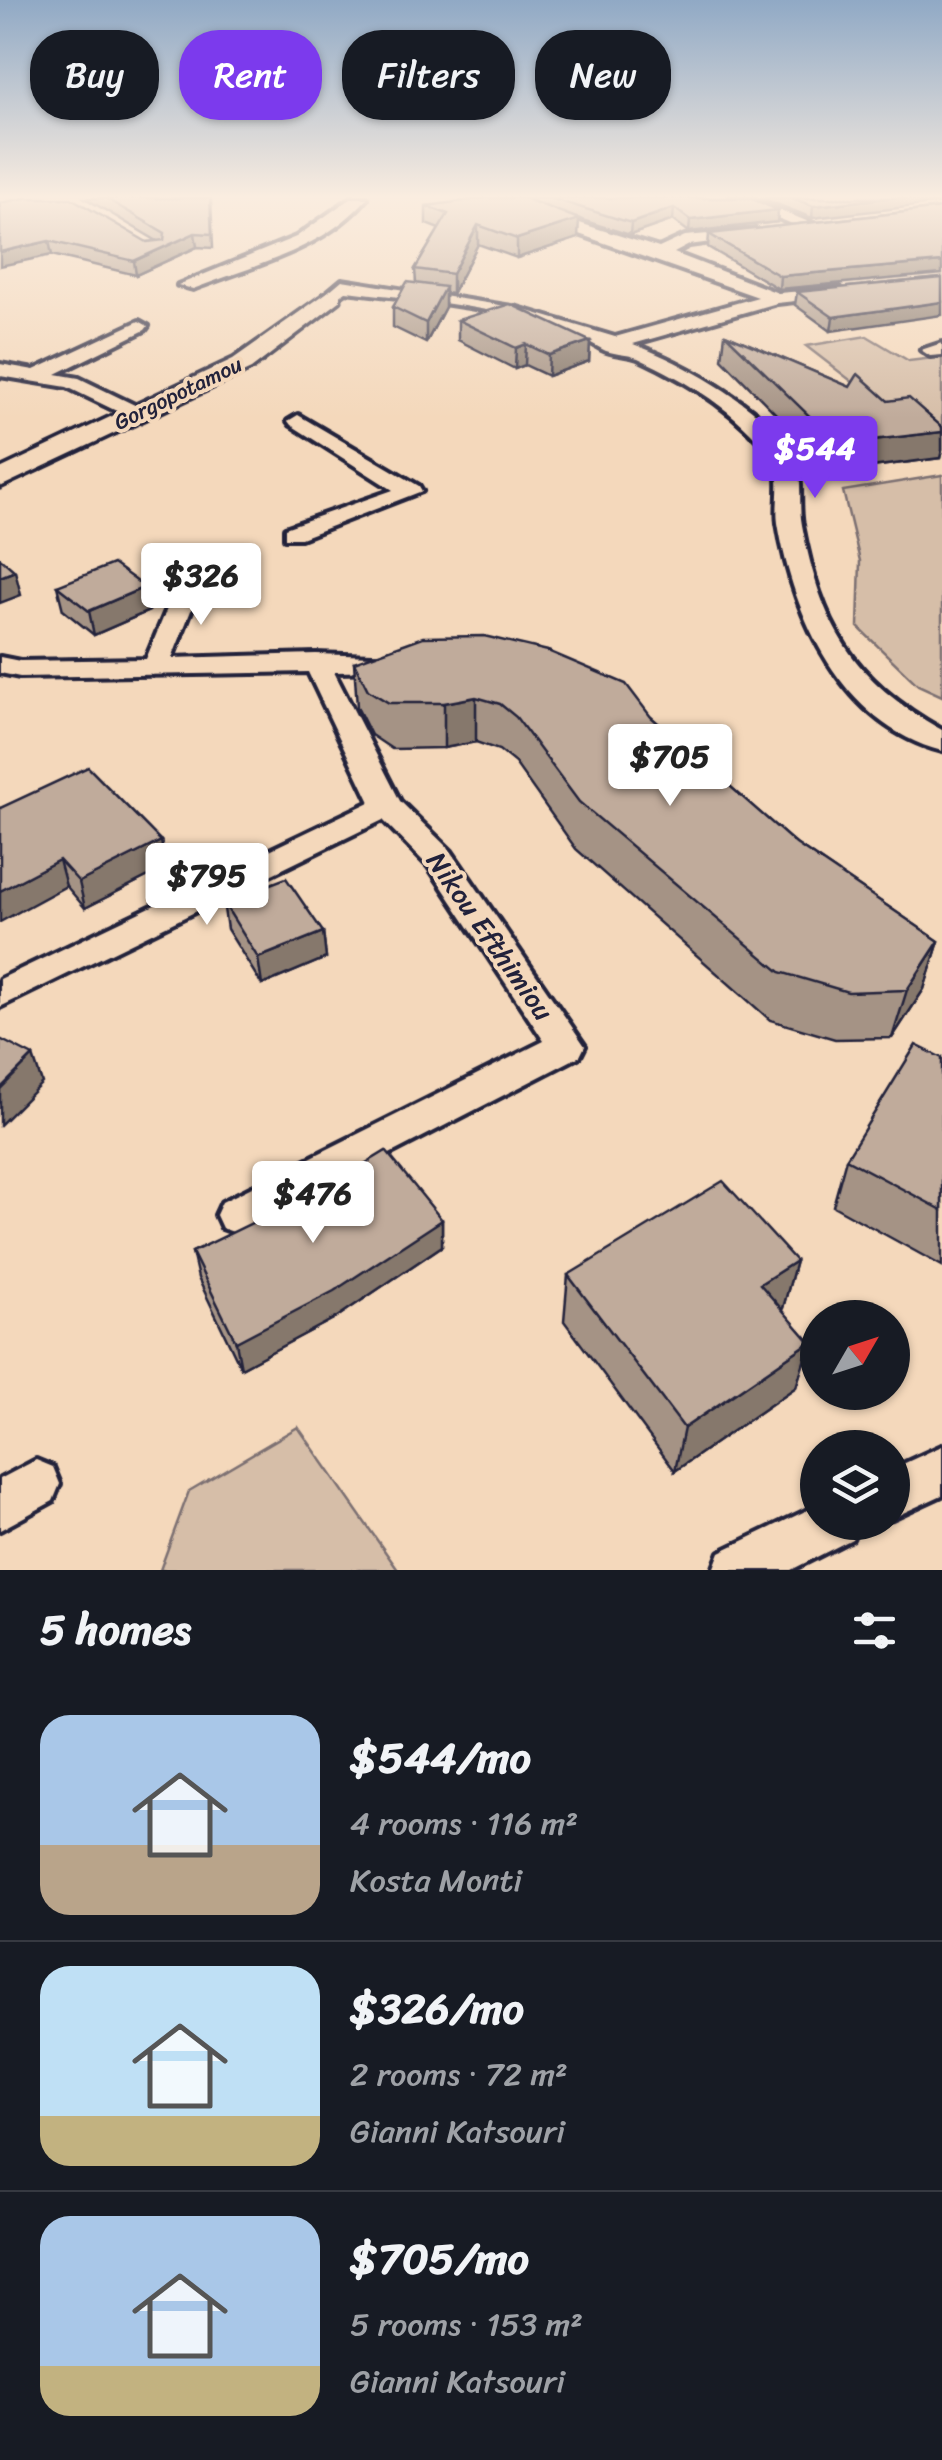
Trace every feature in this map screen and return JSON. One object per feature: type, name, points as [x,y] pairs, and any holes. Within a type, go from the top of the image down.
[{"type":"street","points":[[187,284],[220,271]]},
{"type":"street","points":[[706,271],[776,298]]},
{"type":"street","points":[[337,290],[597,346],[621,344],[776,298],[852,291]]},
{"type":"street","name":"Gorgopotamou","points":[[0,479],[242,364],[337,290]]},
{"type":"street","points":[[36,376],[140,326]]},
{"type":"street","points":[[621,344],[707,388],[738,410],[785,459],[789,522],[822,637],[881,706],[942,742]]},
{"type":"street","points":[[0,370],[72,382],[138,414]]},
{"type":"street","points":[[293,533],[411,491],[298,421]]},
{"type":"street","points":[[156,666],[196,568]]},
{"type":"street","name":"Nikou Efthimiou","points":[[236,1215],[568,1046],[440,859],[387,806],[316,662]]},
{"type":"street","points":[[0,665],[20,669],[412,663]]},
{"type":"street","points":[[0,994],[387,806]]},
{"type":"street","points":[[910,1485],[942,1470]]},
{"type":"street","points":[[738,1570],[800,1539]]},
{"type":"shaded area","points":[[867,336],[909,361],[942,357],[942,451],[806,346]]},
{"type":"shaded area","points":[[942,475],[942,696],[918,685],[858,627],[860,561],[843,491]]},
{"type":"shaded area","points":[[298,1427],[398,1570],[160,1570],[189,1491]]},
{"type":"building","points":[[772,271],[835,271],[780,276]]},
{"type":"building","points":[[942,278],[942,302],[833,317],[797,292]]},
{"type":"building","points":[[407,282],[445,287],[426,323],[393,307]]},
{"type":"building","points":[[510,304],[590,341],[549,355],[526,344],[516,348],[458,320]]},
{"type":"building","points":[[725,334],[850,387],[858,374],[888,401],[909,398],[942,427],[942,432],[838,444]]},
{"type":"building","points":[[0,558],[15,571],[0,577]]},
{"type":"building","points":[[113,564],[145,587],[89,611],[57,586]]},
{"type":"building","points":[[484,636],[548,651],[626,684],[651,717],[796,844],[939,941],[907,990],[848,992],[780,972],[579,802],[516,717],[500,704],[476,697],[444,703],[389,703],[368,690],[354,662],[423,637]]},
{"type":"building","points":[[88,767],[161,841],[79,882],[59,860],[0,891],[0,808]]},
{"type":"building","points":[[286,878],[323,932],[258,958],[223,902]]},
{"type":"building","points":[[0,1039],[33,1056],[0,1089]]},
{"type":"building","points":[[916,1045],[942,1058],[942,1210],[846,1159]]},
{"type":"building","points":[[386,1151],[442,1220],[334,1291],[236,1342],[192,1252],[285,1207],[287,1211]]},
{"type":"building","points":[[723,1181],[796,1261],[760,1284],[800,1330],[800,1349],[684,1428],[568,1275]]}]
